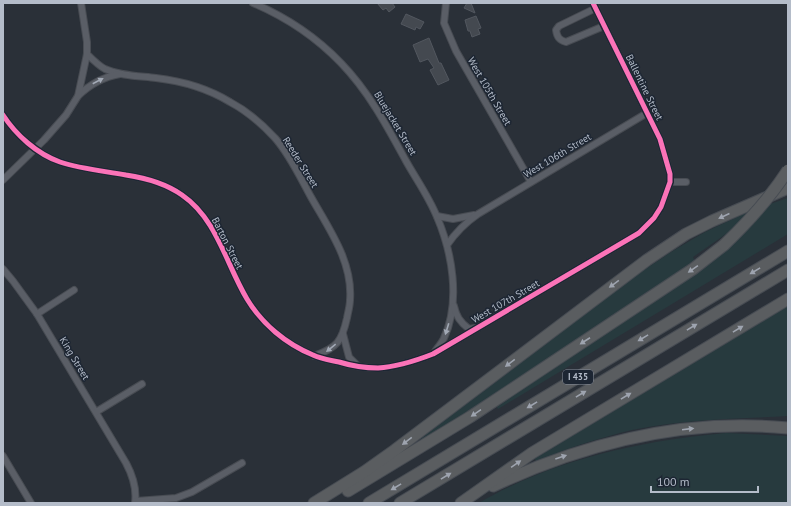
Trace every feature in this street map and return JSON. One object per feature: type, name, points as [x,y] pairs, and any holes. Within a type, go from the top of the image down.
[{"type":"highway","points":[[327,503],[470,417],[682,276],[724,245],[743,227],[776,189],[788,170]]},
{"type":"highway","points":[[314,503],[364,472],[395,450],[647,260],[686,234],[788,188]]},
{"type":"highway","points":[[760,200],[788,192]]},
{"type":"highway","name":"I 435","points":[[369,503],[788,251]]},
{"type":"highway","name":"I 435","points":[[400,503],[788,270]]},
{"type":"highway","points":[[462,503],[532,453],[788,299]]},
{"type":"highway","points":[[462,503],[493,486],[547,462],[609,442],[642,435],[700,428],[774,426],[788,424]]},
{"type":"highway","points":[[774,426],[788,428]]},
{"type":"street","points":[[3,180],[66,115],[78,96],[87,54],[87,42],[81,3]]},
{"type":"street","name":"Bluejacket Street","points":[[253,3],[283,18],[302,30],[321,45],[340,62],[358,82],[380,112],[437,216],[450,256],[455,313],[461,323],[469,329],[478,328]]},
{"type":"street","name":"West 105th Street","points":[[438,3],[445,4],[444,23],[456,51],[532,182]]},
{"type":"street","name":"Ballentine Street","points":[[604,26],[566,42],[561,41],[557,37],[556,30],[559,26],[595,5],[660,139],[670,174],[670,182]]},
{"type":"street","name":"Reeder Street","points":[[87,54],[104,68],[122,74],[172,80],[196,86],[214,93],[249,114],[275,139],[294,165],[342,252],[347,269],[350,286],[350,301],[343,334],[340,340],[327,352],[314,356]]},
{"type":"street","name":"Reeder Street","points":[[78,96],[86,88],[108,76],[122,74]]},
{"type":"street","name":"West 106th Street","points":[[447,245],[464,224],[478,214],[647,113]]},
{"type":"street","name":"Barton Street","points":[[3,115],[20,136],[35,148],[59,162],[151,180],[169,187],[182,195],[205,217],[247,299],[255,311],[281,337],[314,356]]},
{"type":"street","points":[[670,182],[686,182]]},
{"type":"street","name":"West 107th Street","points":[[314,356],[361,368],[395,366],[415,361],[433,354],[639,233],[654,218],[661,207],[670,182]]},
{"type":"street","name":"West 106th Street","points":[[437,216],[453,219],[478,214]]},
{"type":"street","name":"King Street","points":[[3,269],[37,314],[126,463],[134,480],[136,502]]},
{"type":"street","points":[[37,314],[74,290]]},
{"type":"street","name":"Bluejacket Street","points":[[433,354],[444,338],[450,319],[453,300]]},
{"type":"street","name":"Reeder Street","points":[[343,334],[349,357],[361,368]]},
{"type":"street","points":[[96,412],[142,384]]},
{"type":"street","points":[[3,456],[31,503]]},
{"type":"street","points":[[136,502],[171,499],[192,492],[242,463]]},
{"type":"green space","points":[[788,198],[788,234],[498,409],[496,405],[747,228],[770,204]]},
{"type":"green space","points":[[752,210],[736,227],[693,257],[695,262],[421,441],[420,439],[638,274],[705,232]]},
{"type":"green space","points":[[788,306],[788,416],[710,420],[651,426],[595,440],[559,452],[536,462],[535,458]]},
{"type":"green space","points":[[726,433],[788,436],[788,503],[479,503],[537,475],[598,454],[662,441]]},
{"type":"building","points":[[377,3],[392,3],[395,7],[389,12],[386,8],[383,10]]},
{"type":"building","points":[[467,3],[471,3],[475,13],[464,8]]},
{"type":"building","points":[[406,14],[424,22],[420,29],[416,27],[415,30],[401,24]]},
{"type":"building","points":[[476,16],[481,28],[478,29],[480,34],[472,37],[470,31],[468,31],[465,20]]},
{"type":"building","points":[[429,38],[439,63],[441,63],[449,80],[438,85],[430,70],[434,68],[428,59],[420,62],[413,45]]},
{"type":"cycle path","points":[[3,115],[21,137],[35,149],[51,159],[93,170],[148,179],[169,187],[182,195],[204,216],[220,243],[247,299],[253,308],[267,325],[293,345],[319,358],[353,366],[378,368],[399,365],[433,354],[639,233],[654,218],[661,207],[670,182],[670,174],[660,139],[593,3]]}]
